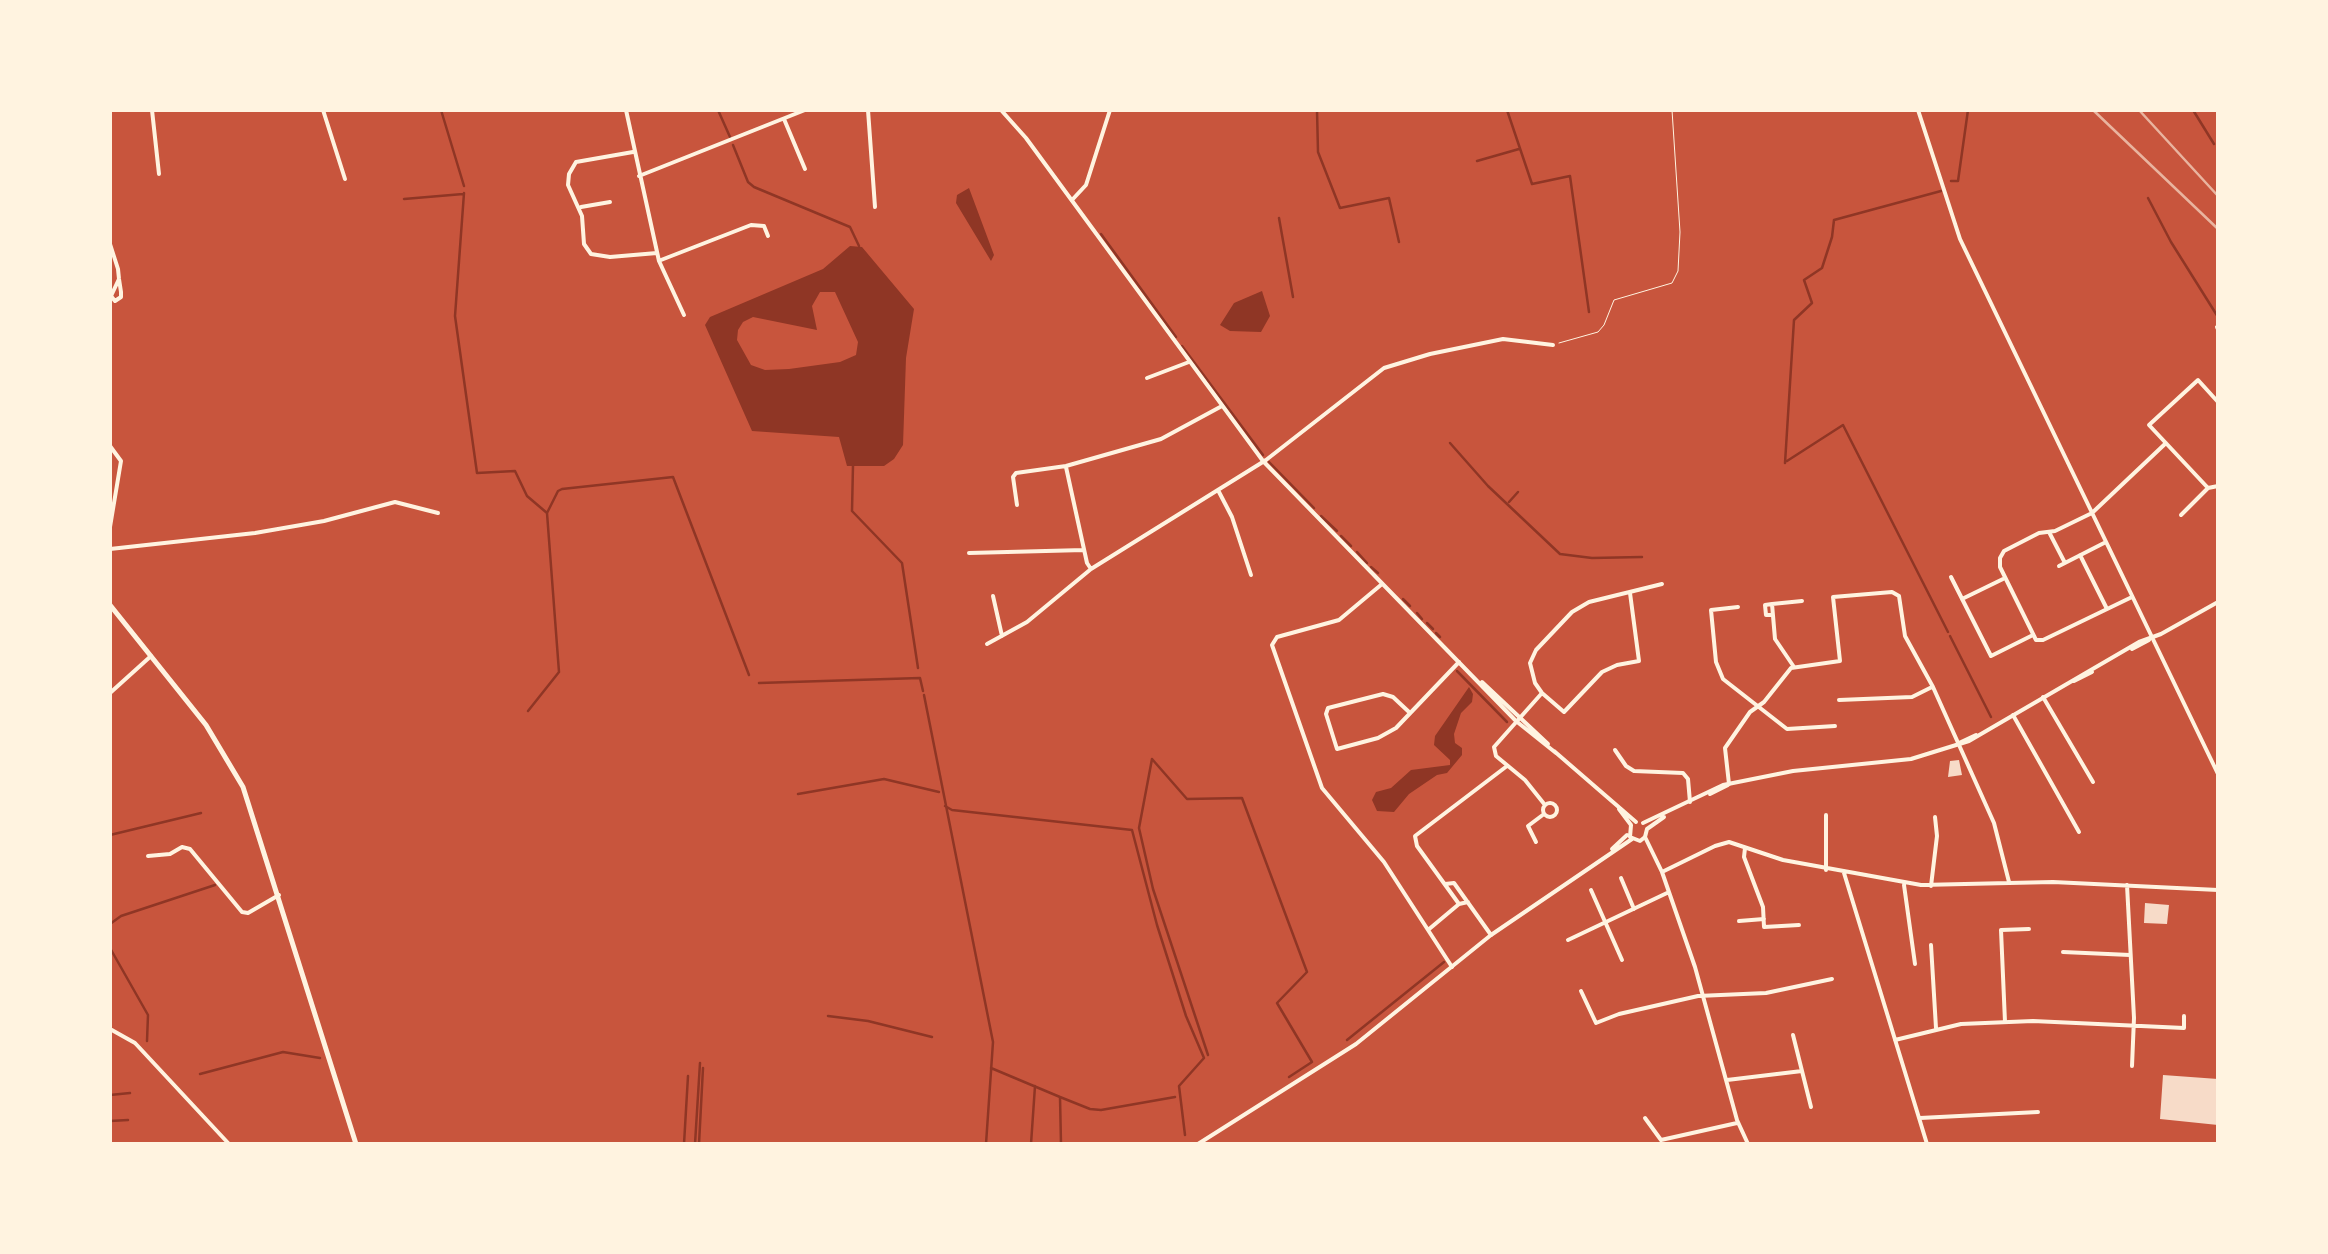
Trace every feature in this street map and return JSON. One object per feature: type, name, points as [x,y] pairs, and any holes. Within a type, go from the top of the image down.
[{"type":"main road","points":[[110,605],[206,725],[233,767],[252,809],[356,1144]]},
{"type":"street","points":[[152,110],[159,174]]},
{"type":"street","points":[[323,110],[345,179]]},
{"type":"street","points":[[626,110],[660,261],[684,315]]},
{"type":"street","points":[[638,176],[805,110]]},
{"type":"street","points":[[868,110],[874,207]]},
{"type":"street","points":[[1001,110],[1026,138],[1264,461],[1459,662],[1639,825],[1662,872],[1748,1144]]},
{"type":"street","points":[[1072,200],[1086,185],[1110,110]]},
{"type":"street","points":[[1918,110],[1960,239],[2218,774]]},
{"type":"street","points":[[784,119],[806,168]]},
{"type":"street","points":[[633,152],[576,162],[568,180],[579,207],[584,244],[591,254],[610,257],[658,253]]},
{"type":"street","points":[[579,207],[610,202]]},
{"type":"street","points":[[660,261],[751,225],[764,226],[768,236]]},
{"type":"street","points":[[110,244],[119,279]]},
{"type":"street","points":[[986,644],[1054,603],[1091,569],[1264,461],[1384,368],[1430,354],[1503,340],[1553,344]]},
{"type":"street","points":[[1148,378],[1190,362]]},
{"type":"street","points":[[2208,488],[2149,424],[2198,380],[2218,402]]},
{"type":"street","points":[[1017,505],[1014,474],[1066,466],[1162,439],[1222,406]]},
{"type":"street","points":[[2132,597],[2036,640],[1999,562],[2004,551],[2092,513],[2166,443]]},
{"type":"street","points":[[110,446],[121,461],[110,527]]},
{"type":"street","points":[[1066,466],[1091,569]]},
{"type":"street","points":[[2182,515],[2208,488],[2218,486]]},
{"type":"street","points":[[1218,490],[1232,517],[1251,576]]},
{"type":"street","points":[[110,549],[255,534],[395,502],[438,514]]},
{"type":"street","points":[[2050,532],[2062,564],[2106,542]]},
{"type":"street","points":[[969,553],[1084,550]]},
{"type":"street","points":[[2080,556],[2107,609]]},
{"type":"street","points":[[1951,578],[1991,656],[2032,635]]},
{"type":"street","points":[[1962,599],[2005,578]]},
{"type":"street","points":[[1382,584],[1339,620],[1274,640],[1286,691],[1322,788],[1384,862],[1452,966]]},
{"type":"street","points":[[1630,593],[1639,662],[1602,672],[1564,712],[1542,693],[1530,668],[1536,650],[1584,604],[1662,584]]},
{"type":"street","points":[[1728,785],[1725,748],[1756,708],[1794,667],[1840,661],[1834,597],[1892,592],[1899,596],[1905,636],[1933,687],[2001,841],[2010,882]]},
{"type":"street","points":[[993,596],[1002,636]]},
{"type":"street","points":[[1794,667],[1778,646],[1772,604],[1802,601]]},
{"type":"street","points":[[1198,1144],[1356,1044],[1491,935],[1630,837],[1639,825],[1728,785],[1793,771],[1911,758],[1969,741],[2218,602]]},
{"type":"street","points":[[1738,607],[1711,610],[1716,662],[1723,679],[1787,730],[1835,726]]},
{"type":"street","points":[[110,693],[151,656]]},
{"type":"street","points":[[1408,712],[1393,697],[1383,694],[1328,708],[1326,714],[1339,750],[1390,732],[1459,662]]},
{"type":"street","points":[[1839,700],[1912,697],[1933,687]]},
{"type":"street","points":[[1536,842],[1528,826],[1544,814],[1545,805],[1525,780],[1496,756],[1494,747],[1542,693]]},
{"type":"street","points":[[2043,697],[2094,782]]},
{"type":"street","points":[[2013,714],[2079,832]]},
{"type":"street","points":[[1615,750],[1634,771],[1683,773],[1688,779],[1690,802]]},
{"type":"street","points":[[1459,904],[1417,846],[1415,836],[1507,766]]},
{"type":"street","points":[[1544,814],[1552,817],[1556,812],[1553,804],[1545,805]]},
{"type":"street","points":[[1826,815],[1826,870]]},
{"type":"street","points":[[1930,886],[1937,836],[1935,817]]},
{"type":"street","points":[[1630,837],[1643,839]]},
{"type":"street","points":[[1662,872],[1722,843],[1826,870],[1930,886],[2010,882],[2218,890]]},
{"type":"street","points":[[148,856],[170,854],[182,847],[190,849],[242,912],[248,914],[279,895]]},
{"type":"street","points":[[1745,848],[1744,857],[1763,907],[1764,928],[1800,926]]},
{"type":"street","points":[[1844,873],[1927,1144]]},
{"type":"street","points":[[1621,878],[1634,909]]},
{"type":"street","points":[[1905,882],[1915,964]]},
{"type":"street","points":[[1444,884],[1454,883],[1491,935]]},
{"type":"street","points":[[2127,886],[2134,1026],[2132,1066]]},
{"type":"street","points":[[1591,890],[1622,960]]},
{"type":"street","points":[[1568,940],[1668,893]]},
{"type":"street","points":[[1428,930],[1459,904],[1468,902]]},
{"type":"street","points":[[1739,920],[1764,919]]},
{"type":"street","points":[[2006,1022],[2001,930],[2029,929]]},
{"type":"street","points":[[1931,945],[1936,1028]]},
{"type":"street","points":[[2063,952],[2130,955]]},
{"type":"street","points":[[1581,991],[1596,1023],[1619,1014],[1703,996],[1766,994],[1832,980]]},
{"type":"street","points":[[1894,1040],[1936,1028],[2006,1022],[2184,1028],[2184,1016]]},
{"type":"street","points":[[110,1029],[135,1043],[229,1144]]},
{"type":"street","points":[[1793,1035],[1812,1107]]},
{"type":"street","points":[[1727,1080],[1802,1070]]},
{"type":"street","points":[[1920,1118],[2038,1112]]},
{"type":"street","points":[[1645,1118],[1660,1140],[1738,1122]]},
{"type":"street","points":[[1681,1136],[1685,1144]]},
{"type":"path","points":[[1553,344],[1598,332],[1614,300],[1672,283],[1680,258],[1672,110]]},
{"type":"shaded area","points":[[969,188],[994,255],[991,261],[956,203],[957,195]]},
{"type":"shaded area","points":[[850,246],[862,247],[914,309],[906,358],[903,445],[884,466],[847,466],[839,437],[752,431],[705,325],[710,317],[823,269]],"holes":[[[820,292],[835,292],[858,342],[856,355],[840,362],[789,369],[765,370],[751,365],[737,340],[743,322],[753,317],[817,330],[812,306]]]},
{"type":"shaded area","points":[[1262,291],[1270,316],[1261,332],[1230,331],[1220,325],[1234,303]]},
{"type":"shaded area","points":[[1469,687],[1472,702],[1461,713],[1454,734],[1462,755],[1447,773],[1437,775],[1409,794],[1394,812],[1377,811],[1372,800],[1376,792],[1391,788],[1411,770],[1450,765],[1450,760],[1434,745],[1435,736]]},
{"type":"building","points":[[1959,760],[1962,775],[1948,777],[1950,761]]},
{"type":"building","points":[[2145,903],[2169,905],[2167,924],[2144,923]]},
{"type":"building","points":[[2163,1075],[2218,1079],[2218,1125],[2160,1119]]},
{"type":"waterway","points":[[441,110],[464,186]]},
{"type":"waterway","points":[[718,110],[730,137]]},
{"type":"waterway","points":[[1317,110],[1318,152],[1340,208],[1389,198],[1399,242]]},
{"type":"waterway","points":[[1507,110],[1532,184],[1570,176],[1589,312]]},
{"type":"waterway","points":[[1951,181],[1958,181],[1968,110]]},
{"type":"waterway","points":[[2193,110],[2214,144]]},
{"type":"waterway","points":[[733,145],[748,182],[754,187],[850,227],[859,246]]},
{"type":"waterway","points":[[1477,161],[1519,149]]},
{"type":"waterway","points":[[1785,463],[1794,320],[1812,303],[1804,280],[1822,268],[1834,220],[1941,191]]},
{"type":"waterway","points":[[464,193],[455,316],[477,473],[515,471],[527,496],[547,513]]},
{"type":"waterway","points":[[404,199],[463,194]]},
{"type":"waterway","points":[[2148,198],[2218,317]]},
{"type":"waterway","points":[[1279,218],[1293,297]]},
{"type":"waterway","points":[[1101,234],[1176,337]]},
{"type":"waterway","points":[[1182,346],[1263,455]]},
{"type":"waterway","points":[[1787,461],[1843,425],[1948,632]]},
{"type":"waterway","points":[[1450,443],[1488,486],[1560,554],[1642,557]]},
{"type":"waterway","points":[[1269,462],[1314,508]]},
{"type":"waterway","points":[[853,465],[852,511],[902,563],[918,668]]},
{"type":"waterway","points":[[528,711],[559,672],[547,513],[562,489],[673,477],[749,675]]},
{"type":"waterway","points":[[1509,502],[1518,492]]},
{"type":"waterway","points":[[1321,516],[1337,531]]},
{"type":"waterway","points":[[1341,536],[1351,546]]},
{"type":"waterway","points":[[1357,552],[1367,563]]},
{"type":"waterway","points":[[1371,567],[1378,573]]},
{"type":"waterway","points":[[1403,599],[1410,606]]},
{"type":"waterway","points":[[1417,613],[1422,619]]},
{"type":"waterway","points":[[1427,623],[1433,629]]},
{"type":"waterway","points":[[1436,633],[1440,637]]},
{"type":"waterway","points":[[1950,636],[1991,717]]},
{"type":"waterway","points":[[1457,671],[1507,722]]},
{"type":"waterway","points":[[759,683],[920,678],[923,691]]},
{"type":"waterway","points":[[924,695],[993,1042],[986,1144]]},
{"type":"waterway","points":[[1152,759],[1187,799],[1242,798],[1307,972],[1277,1003],[1312,1062],[1289,1077]]},
{"type":"waterway","points":[[1152,759],[1139,828],[1153,889],[1208,1055]]},
{"type":"waterway","points":[[798,794],[884,779],[939,792]]},
{"type":"waterway","points":[[945,806],[952,810],[1132,830],[1157,925],[1204,1058],[1179,1086],[1185,1135]]},
{"type":"waterway","points":[[110,835],[201,813]]},
{"type":"waterway","points":[[110,924],[121,916],[215,885]]},
{"type":"waterway","points":[[110,948],[148,1015],[147,1041]]},
{"type":"waterway","points":[[1347,1040],[1444,962]]},
{"type":"waterway","points":[[828,1016],[868,1021],[932,1037]]},
{"type":"waterway","points":[[200,1074],[283,1052],[320,1058]]},
{"type":"waterway","points":[[695,1144],[700,1063]]},
{"type":"waterway","points":[[699,1144],[703,1068]]},
{"type":"waterway","points":[[991,1068],[1060,1097],[1061,1144]]},
{"type":"waterway","points":[[684,1144],[688,1076]]},
{"type":"waterway","points":[[1031,1144],[1035,1086]]},
{"type":"waterway","points":[[110,1095],[130,1093]]},
{"type":"waterway","points":[[1060,1097],[1101,1110],[1175,1097]]},
{"type":"waterway","points":[[110,1121],[128,1120]]},
{"type":"railway","points":[[2093,110],[2218,229]]},
{"type":"railway","points":[[2139,110],[2218,196]]}]
